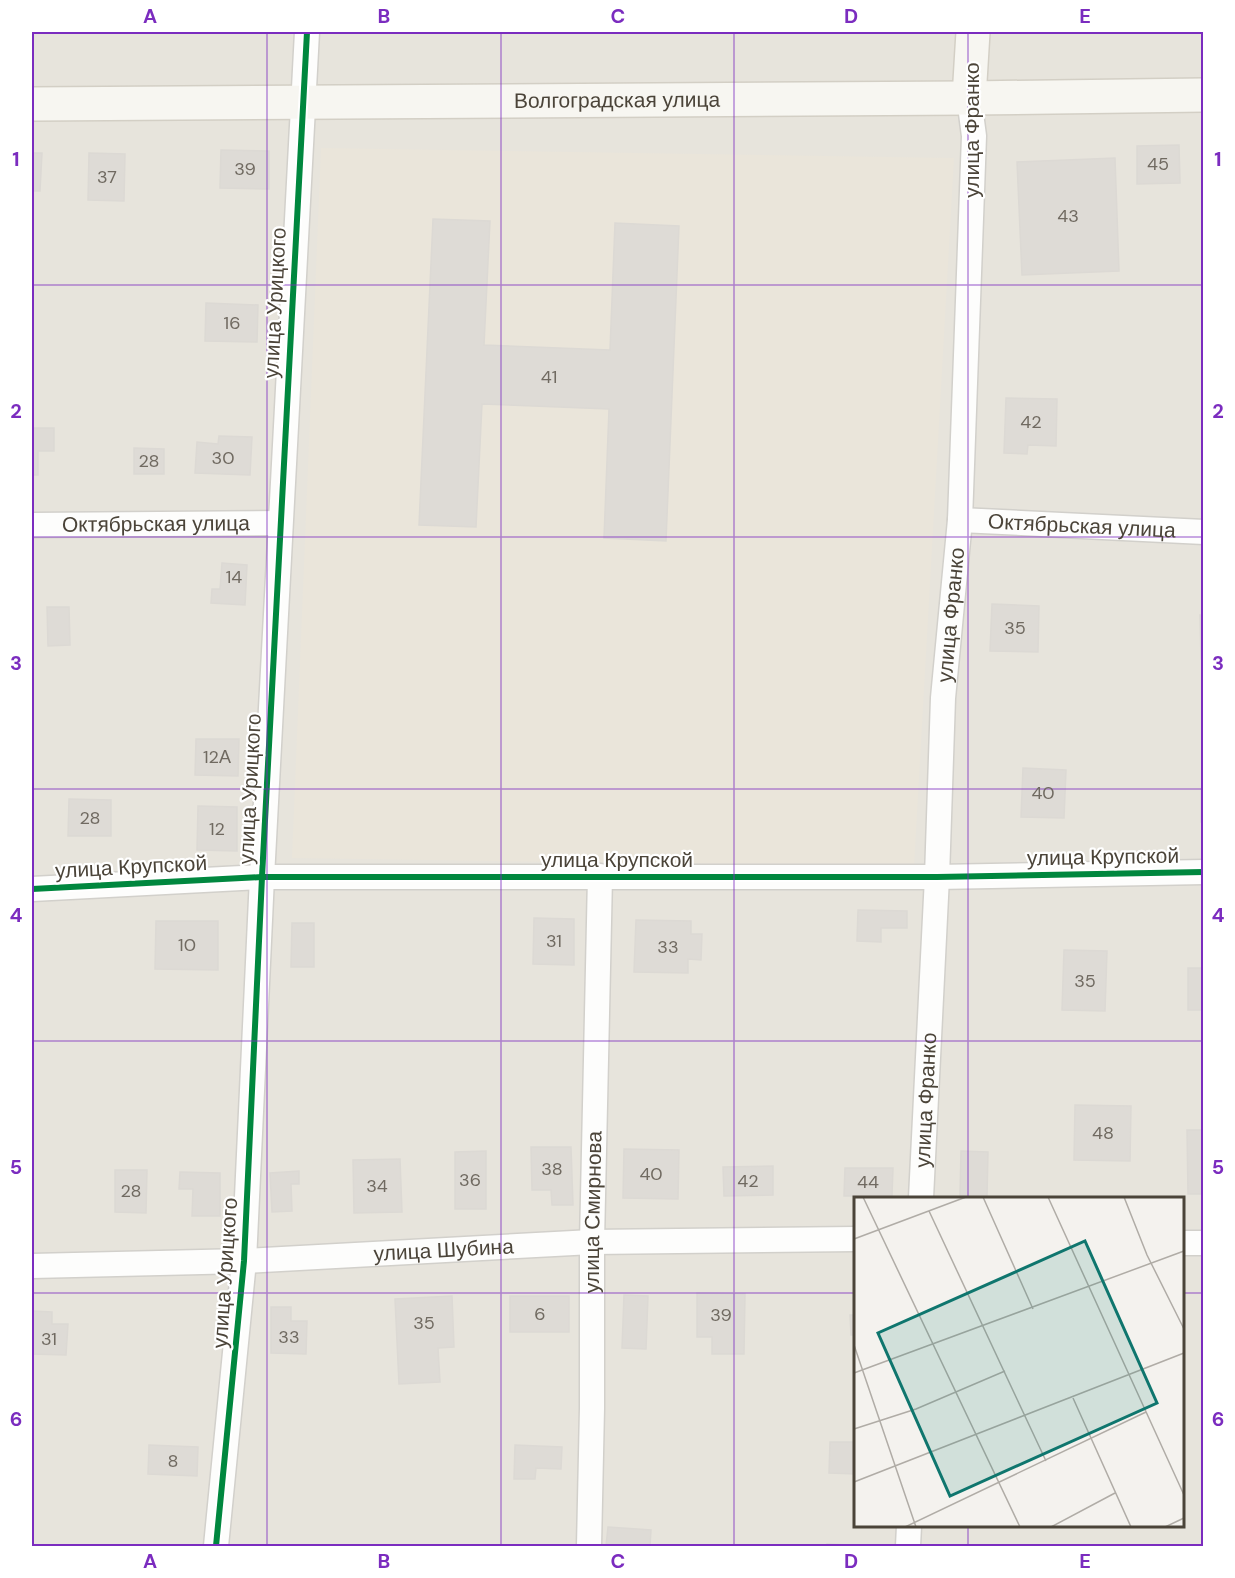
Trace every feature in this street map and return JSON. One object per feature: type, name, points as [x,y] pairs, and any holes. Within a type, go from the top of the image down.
[{"type":"street","name":"улица Урицкого","points":[[216,1546],[244,1261],[280,523],[307,32]]},
{"type":"street","name":"улица Франко","points":[[921,1197],[937,877],[943,698],[960,520],[974,136],[969,98],[973,32]]},
{"type":"street","name":"Волгоградская улица","points":[[32,104],[1203,95]]},
{"type":"street","name":"Октябрьская улица","points":[[960,520],[1203,532]]},
{"type":"street","name":"Октябрьская улица","points":[[32,525],[280,523]]},
{"type":"street","name":"улица Крупской","points":[[32,889],[262,877],[937,877],[1203,872]]},
{"type":"street","name":"улица Смирнова","points":[[589,1546],[592,1242],[600,876]]},
{"type":"street","name":"улица Шубина","points":[[32,1266],[244,1261],[592,1242],[854,1239]]},
{"type":"street","points":[[1184,1243],[1203,1244]]},
{"type":"street","points":[[908,1546],[909,1527]]},
{"type":"shaded area","points":[[32,32],[1203,32],[1203,1546],[32,1546]]},
{"type":"shaded area","points":[[321,148],[954,158],[914,867],[292,858]]},
{"type":"building","points":[[1179,145],[1180,183],[1137,184],[1137,146]]},
{"type":"building","points":[[221,150],[269,151],[269,189],[220,188]]},
{"type":"building","points":[[32,153],[42,153],[40,191],[32,191]]},
{"type":"building","points":[[89,153],[125,154],[124,201],[88,200]]},
{"type":"building","points":[[1115,158],[1119,271],[1022,275],[1017,162]]},
{"type":"building","points":[[433,219],[490,221],[484,345],[610,350],[615,223],[679,226],[666,541],[604,538],[609,409],[482,404],[476,527],[419,525]]},
{"type":"building","points":[[206,303],[258,305],[257,342],[205,341]]},
{"type":"building","points":[[1006,398],[1057,399],[1056,446],[1028,445],[1027,454],[1004,453]]},
{"type":"building","points":[[32,428],[54,428],[54,451],[38,451],[38,475],[32,475]]},
{"type":"building","points":[[219,436],[252,437],[250,475],[195,473],[197,442],[218,444]]},
{"type":"building","points":[[134,448],[164,449],[164,474],[134,474]]},
{"type":"building","points":[[222,563],[247,565],[245,605],[211,603],[212,589],[220,589]]},
{"type":"building","points":[[992,604],[1039,606],[1038,652],[990,651]]},
{"type":"building","points":[[47,607],[69,607],[70,645],[48,646]]},
{"type":"building","points":[[1200,615],[1204,615],[1204,659],[1201,659]]},
{"type":"building","points":[[196,739],[239,739],[238,776],[195,775]]},
{"type":"building","points":[[1023,768],[1066,770],[1064,818],[1021,817]]},
{"type":"building","points":[[1201,789],[1204,789],[1204,822],[1201,822]]},
{"type":"building","points":[[69,799],[111,800],[111,836],[68,836]]},
{"type":"building","points":[[198,806],[237,807],[237,851],[197,850]]},
{"type":"building","points":[[858,910],[907,911],[907,928],[881,928],[881,942],[857,941]]},
{"type":"building","points":[[534,918],[574,919],[574,965],[533,964]]},
{"type":"building","points":[[636,920],[691,921],[691,934],[702,934],[701,960],[688,959],[688,973],[634,972]]},
{"type":"building","points":[[156,921],[218,921],[218,970],[155,969]]},
{"type":"building","points":[[292,923],[314,923],[314,967],[291,967]]},
{"type":"building","points":[[1064,950],[1107,951],[1105,1011],[1062,1010]]},
{"type":"building","points":[[1188,968],[1204,968],[1204,1010],[1188,1010]]},
{"type":"building","points":[[1075,1105],[1131,1106],[1130,1161],[1074,1160]]},
{"type":"building","points":[[1187,1130],[1204,1130],[1204,1194],[1188,1194]]},
{"type":"building","points":[[531,1147],[571,1147],[573,1205],[552,1205],[551,1190],[532,1190]]},
{"type":"building","points":[[624,1149],[679,1150],[678,1199],[623,1198]]},
{"type":"building","points":[[486,1151],[486,1209],[455,1209],[455,1152]]},
{"type":"building","points":[[961,1151],[988,1152],[987,1197],[960,1196]]},
{"type":"building","points":[[400,1159],[402,1212],[354,1213],[353,1160]]},
{"type":"building","points":[[773,1166],[773,1195],[724,1196],[723,1167]]},
{"type":"building","points":[[845,1168],[893,1168],[892,1196],[844,1196]]},
{"type":"building","points":[[115,1170],[147,1170],[146,1213],[115,1212]]},
{"type":"building","points":[[299,1171],[299,1184],[291,1184],[292,1211],[272,1212],[270,1173]]},
{"type":"building","points":[[180,1172],[220,1173],[220,1216],[192,1216],[193,1189],[179,1189]]},
{"type":"building","points":[[697,1293],[745,1294],[744,1354],[712,1354],[712,1337],[697,1337]]},
{"type":"building","points":[[624,1295],[648,1296],[646,1349],[622,1348]]},
{"type":"building","points":[[452,1296],[454,1347],[438,1348],[440,1382],[399,1384],[395,1299]]},
{"type":"building","points":[[510,1296],[569,1296],[569,1332],[510,1332]]},
{"type":"building","points":[[271,1307],[291,1307],[291,1321],[307,1321],[306,1354],[271,1353]]},
{"type":"building","points":[[32,1311],[52,1312],[52,1324],[68,1324],[66,1355],[32,1354]]},
{"type":"building","points":[[850,1315],[854,1315],[854,1335],[851,1335]]},
{"type":"building","points":[[830,1442],[854,1442],[854,1474],[829,1473]]},
{"type":"building","points":[[149,1445],[198,1447],[197,1476],[148,1474]]},
{"type":"building","points":[[515,1445],[562,1447],[561,1469],[536,1468],[535,1479],[514,1479]]},
{"type":"building","points":[[608,1527],[651,1530],[650,1546],[606,1546]]},
{"type":"building","points":[[827,1544],[871,1546],[827,1546]]},
{"type":"cycle path","points":[[216,1546],[244,1261],[307,32]]},
{"type":"cycle path","points":[[32,889],[262,877],[937,877],[1204,872]]}]
